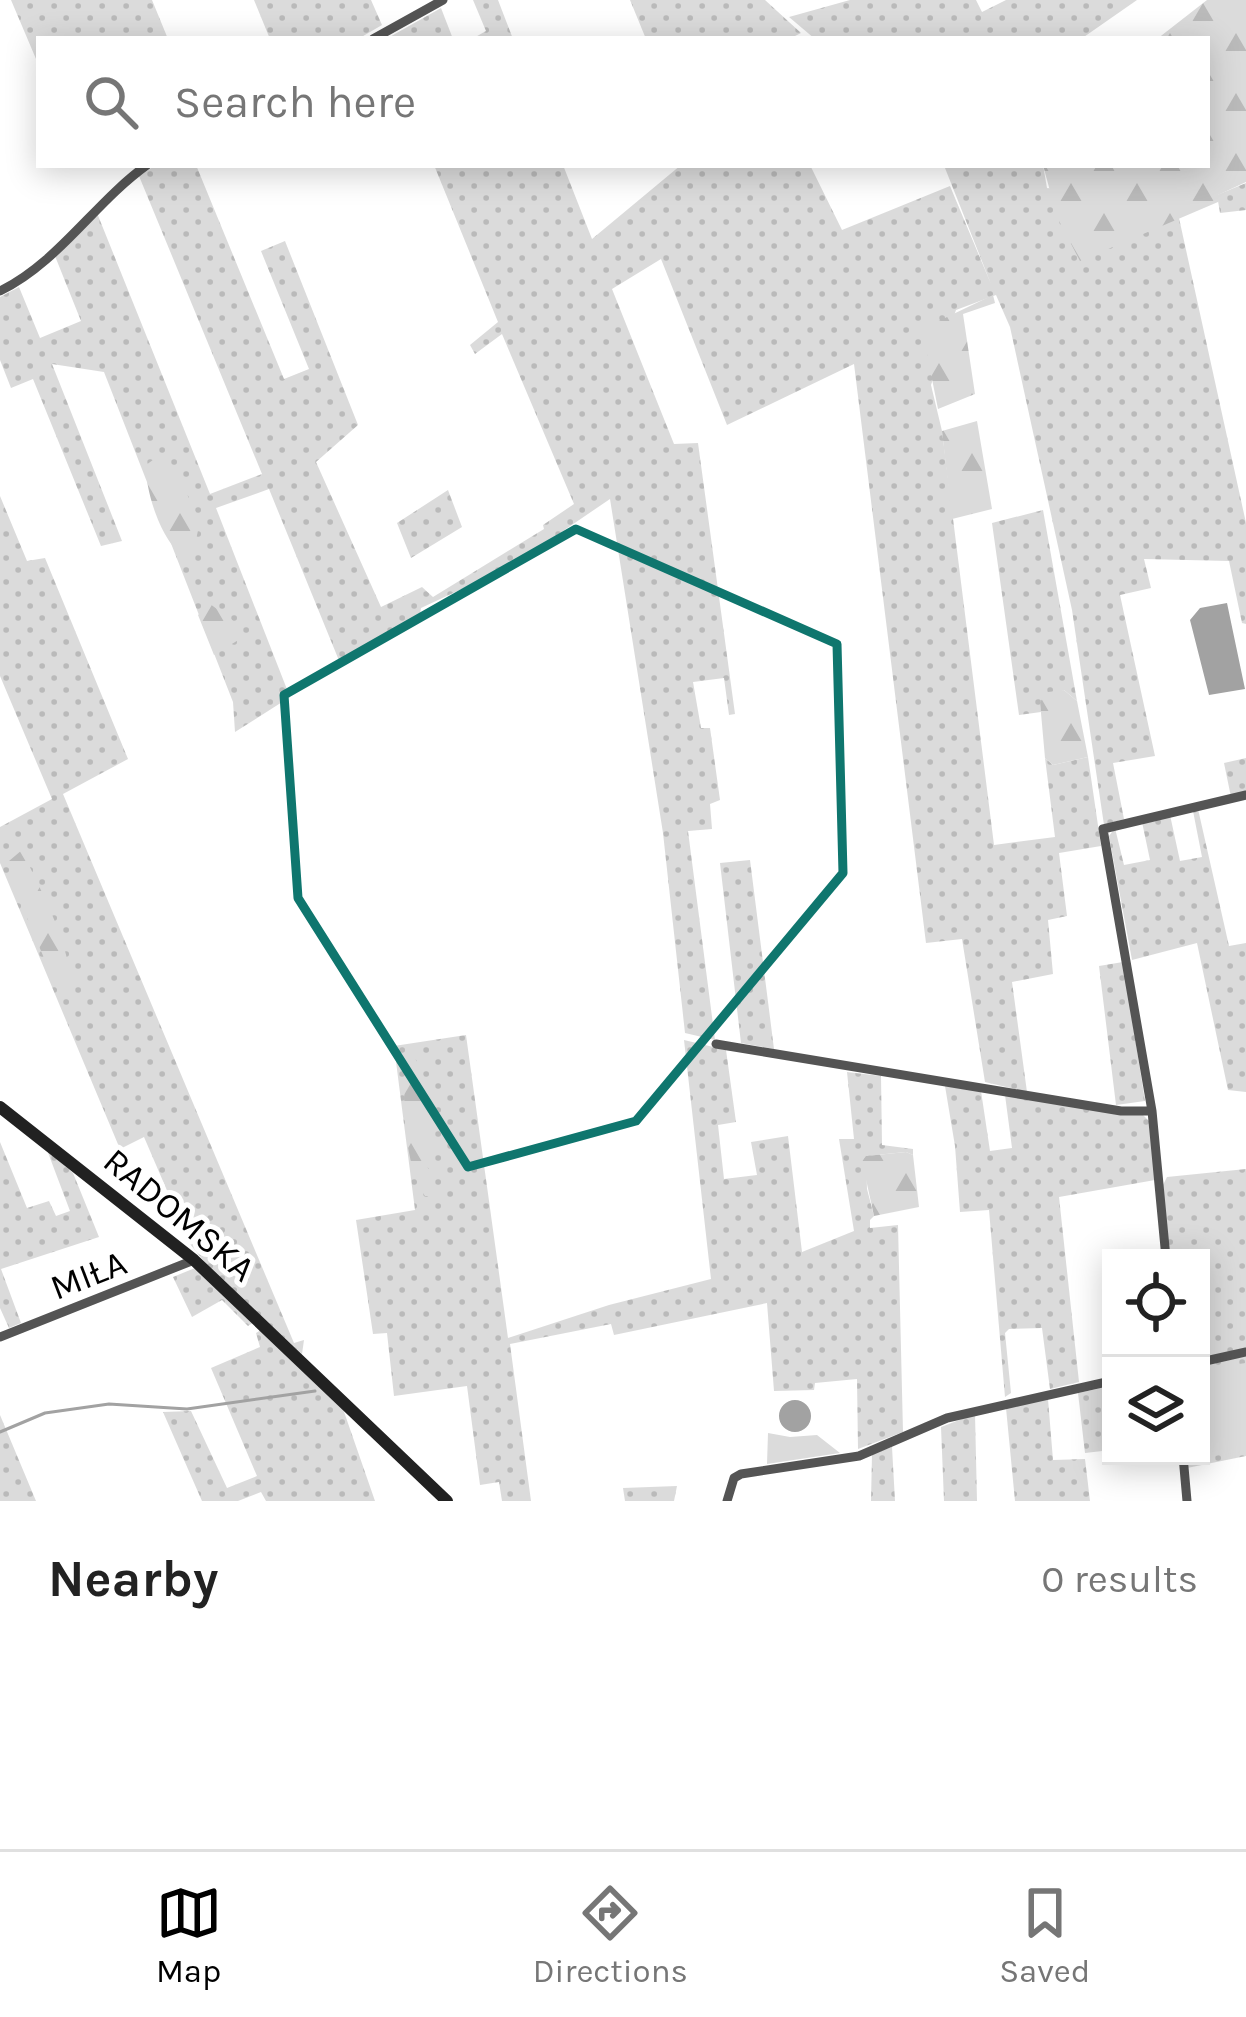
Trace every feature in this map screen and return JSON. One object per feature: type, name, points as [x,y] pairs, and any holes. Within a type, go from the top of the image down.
[{"type":"street","points":[[378,36],[443,0]]},
{"type":"street","points":[[0,291],[30,273],[144,168]]},
{"type":"street","points":[[1165,1249],[1152,1111],[1103,829],[1246,795]]},
{"type":"street","points":[[716,1044],[1120,1111],[1152,1111]]},
{"type":"street","name":"RADOMSKA","points":[[0,1107],[194,1260],[447,1501]]},
{"type":"street","name":"MIŁA","points":[[0,1336],[194,1260]]},
{"type":"street","points":[[1210,1360],[1246,1352]]},
{"type":"street","points":[[727,1501],[734,1478],[741,1474],[859,1456],[947,1418],[1102,1383]]},
{"type":"street","points":[[1184,1465],[1186,1501]]},
{"type":"highlighted area","points":[[576,529],[837,644],[843,873],[636,1121],[468,1167],[298,898],[284,695]]},
{"type":"green space","points":[[11,0],[152,0],[167,36],[36,36],[36,59]]},
{"type":"green space","points":[[254,0],[371,0],[382,25],[363,36],[269,36]]},
{"type":"green space","points":[[473,0],[498,0],[512,36],[477,36],[486,31]]},
{"type":"green space","points":[[630,0],[765,0],[801,33],[795,36],[645,36]]},
{"type":"green space","points":[[850,0],[976,0],[982,12],[1006,0],[1137,0],[1085,36],[811,36],[789,17]]},
{"type":"green space","points":[[1207,0],[1246,0],[1246,182],[1218,195],[1218,202],[1080,261],[1057,217],[1044,168],[1210,168],[1210,36],[1161,36]]},
{"type":"green space","points":[[441,8],[452,36],[391,36]]},
{"type":"green space","points":[[151,168],[197,168],[284,379],[309,369],[261,251],[285,241],[358,425],[316,462],[381,607],[422,587],[433,597],[544,529],[543,525],[574,504],[502,334],[475,354],[470,345],[498,322],[435,168],[564,168],[592,239],[677,168],[811,168],[842,230],[950,186],[991,284],[945,168],[1044,168],[1047,188],[1179,218],[1246,523],[1246,624],[1242,623],[1229,561],[1144,559],[1151,588],[1120,595],[1155,756],[1113,763],[1124,819],[1104,825],[1072,610],[1010,327],[996,295],[956,310],[931,385],[942,431],[994,845],[1055,837],[1045,758],[1053,765],[1088,757],[1101,846],[1059,853],[1067,916],[1048,920],[1053,974],[1012,982],[1027,1092],[985,1082],[962,939],[926,943],[854,364],[727,425],[661,259],[612,289],[674,444],[698,443],[735,714],[729,715],[724,678],[693,682],[701,728],[710,728],[720,800],[710,804],[712,829],[688,831],[715,1040],[685,1033],[663,833],[610,499],[513,565],[421,608],[419,622],[373,641],[340,663],[269,489],[216,508],[290,697],[235,732],[233,702],[104,372],[52,364],[122,541],[101,546],[33,379],[11,388],[0,360],[0,297],[19,287],[40,338],[81,321],[55,256],[97,213],[210,494],[262,474],[139,176]]},
{"type":"green space","points":[[1246,183],[1246,210],[1220,213],[1217,195]]},
{"type":"green space","points":[[993,295],[995,303],[963,314],[975,394],[938,409],[922,329]]},
{"type":"green space","points":[[977,421],[992,509],[952,519],[942,431]]},
{"type":"green space","points":[[157,457],[186,492],[200,521],[193,554],[185,557],[169,541],[152,502],[146,465]]},
{"type":"green space","points":[[448,490],[462,527],[411,558],[397,523]]},
{"type":"green space","points":[[0,496],[27,561],[45,558],[128,759],[63,794],[294,1343],[304,1340],[302,1354],[212,1271],[190,1244],[144,1137],[120,1149],[0,863],[0,827],[52,799],[0,676]]},
{"type":"green space","points":[[1043,510],[1077,701],[1064,690],[1040,702],[1041,712],[1019,715],[992,523]]},
{"type":"green space","points":[[210,604],[234,622],[240,639],[214,655],[198,615]]},
{"type":"green space","points":[[1064,690],[1077,701],[1088,757],[1053,765],[1045,758],[1040,702],[1048,692]]},
{"type":"green space","points":[[1246,758],[1246,793],[1231,797],[1224,763]]},
{"type":"green space","points":[[1198,809],[1229,946],[1246,943],[1246,1092],[1228,1090],[1197,943],[1132,960],[1109,836],[1115,828],[1124,865],[1150,860],[1142,822],[1170,815],[1180,861],[1202,857],[1193,811]]},
{"type":"green space","points":[[22,850],[63,944],[68,964],[66,997],[60,996],[9,875],[9,861]]},
{"type":"green space","points":[[750,860],[774,1049],[741,1043],[720,863]]},
{"type":"green space","points":[[1123,962],[1145,1101],[1116,1105],[1099,966]]},
{"type":"green space","points":[[466,1035],[508,1338],[711,1279],[684,1040],[726,1050],[736,1122],[718,1125],[724,1179],[757,1175],[751,1142],[788,1136],[802,1252],[854,1231],[839,1139],[854,1139],[847,1072],[881,1076],[882,1145],[913,1149],[913,1155],[866,1156],[874,1216],[870,1228],[898,1225],[903,1432],[858,1449],[857,1379],[815,1383],[814,1390],[774,1391],[767,1303],[614,1335],[611,1324],[510,1344],[531,1501],[502,1501],[499,1482],[480,1485],[467,1386],[394,1396],[387,1333],[373,1334],[356,1220],[415,1210],[394,1046]]},
{"type":"green space","points":[[415,1058],[425,1079],[431,1114],[430,1150],[422,1154],[432,1175],[429,1196],[412,1167],[406,1131],[407,1061]]},
{"type":"green space","points":[[945,1086],[981,1091],[990,1151],[1012,1148],[1005,1095],[1142,1114],[1150,1122],[1155,1180],[1059,1197],[1079,1382],[1050,1389],[1042,1328],[1009,1329],[1005,1333],[1011,1393],[1005,1397],[989,1210],[960,1212]]},
{"type":"green space","points":[[0,1142],[27,1208],[49,1201],[56,1216],[70,1211],[47,1150],[73,1173],[99,1237],[1,1269],[21,1323],[9,1328],[0,1308]]},
{"type":"green space","points":[[913,1155],[919,1207],[874,1216],[862,1161],[866,1156]]},
{"type":"green space","points":[[1246,1169],[1246,1348],[1210,1356],[1210,1249],[1168,1249],[1163,1185],[1167,1177]]},
{"type":"green space","points":[[195,1268],[254,1322],[248,1326],[222,1300],[192,1317],[173,1277]]},
{"type":"green space","points":[[261,1330],[342,1406],[375,1501],[266,1501],[261,1492],[238,1501],[202,1501],[163,1412],[191,1411],[227,1488],[257,1476],[211,1368],[260,1347],[256,1333]]},
{"type":"green space","points":[[1246,1356],[1246,1456],[1210,1463],[1210,1363]]},
{"type":"green space","points":[[1246,1363],[1246,1451],[1213,1456],[1210,1368]]},
{"type":"green space","points":[[1102,1388],[1102,1451],[1085,1453],[1078,1393]]},
{"type":"green space","points":[[1048,1399],[1053,1460],[1085,1459],[1090,1501],[1015,1501],[1006,1408]]},
{"type":"green space","points":[[975,1414],[977,1501],[944,1501],[941,1427]]},
{"type":"green space","points":[[0,1415],[36,1501],[0,1501]]},
{"type":"green space","points":[[768,1433],[817,1435],[840,1453],[767,1464]]},
{"type":"green space","points":[[892,1447],[895,1501],[871,1501],[872,1454]]},
{"type":"green space","points":[[677,1486],[674,1501],[625,1501],[623,1488]]},
{"type":"shaded area","points":[[1227,603],[1245,689],[1209,695],[1190,620],[1200,608]]},
{"type":"shaded area","points":[[795,1400],[807,1404],[811,1416],[807,1428],[795,1432],[783,1428],[779,1416],[783,1404]]},
{"type":"waterway","points":[[0,1432],[45,1413],[109,1404],[187,1409],[315,1391]]}]
